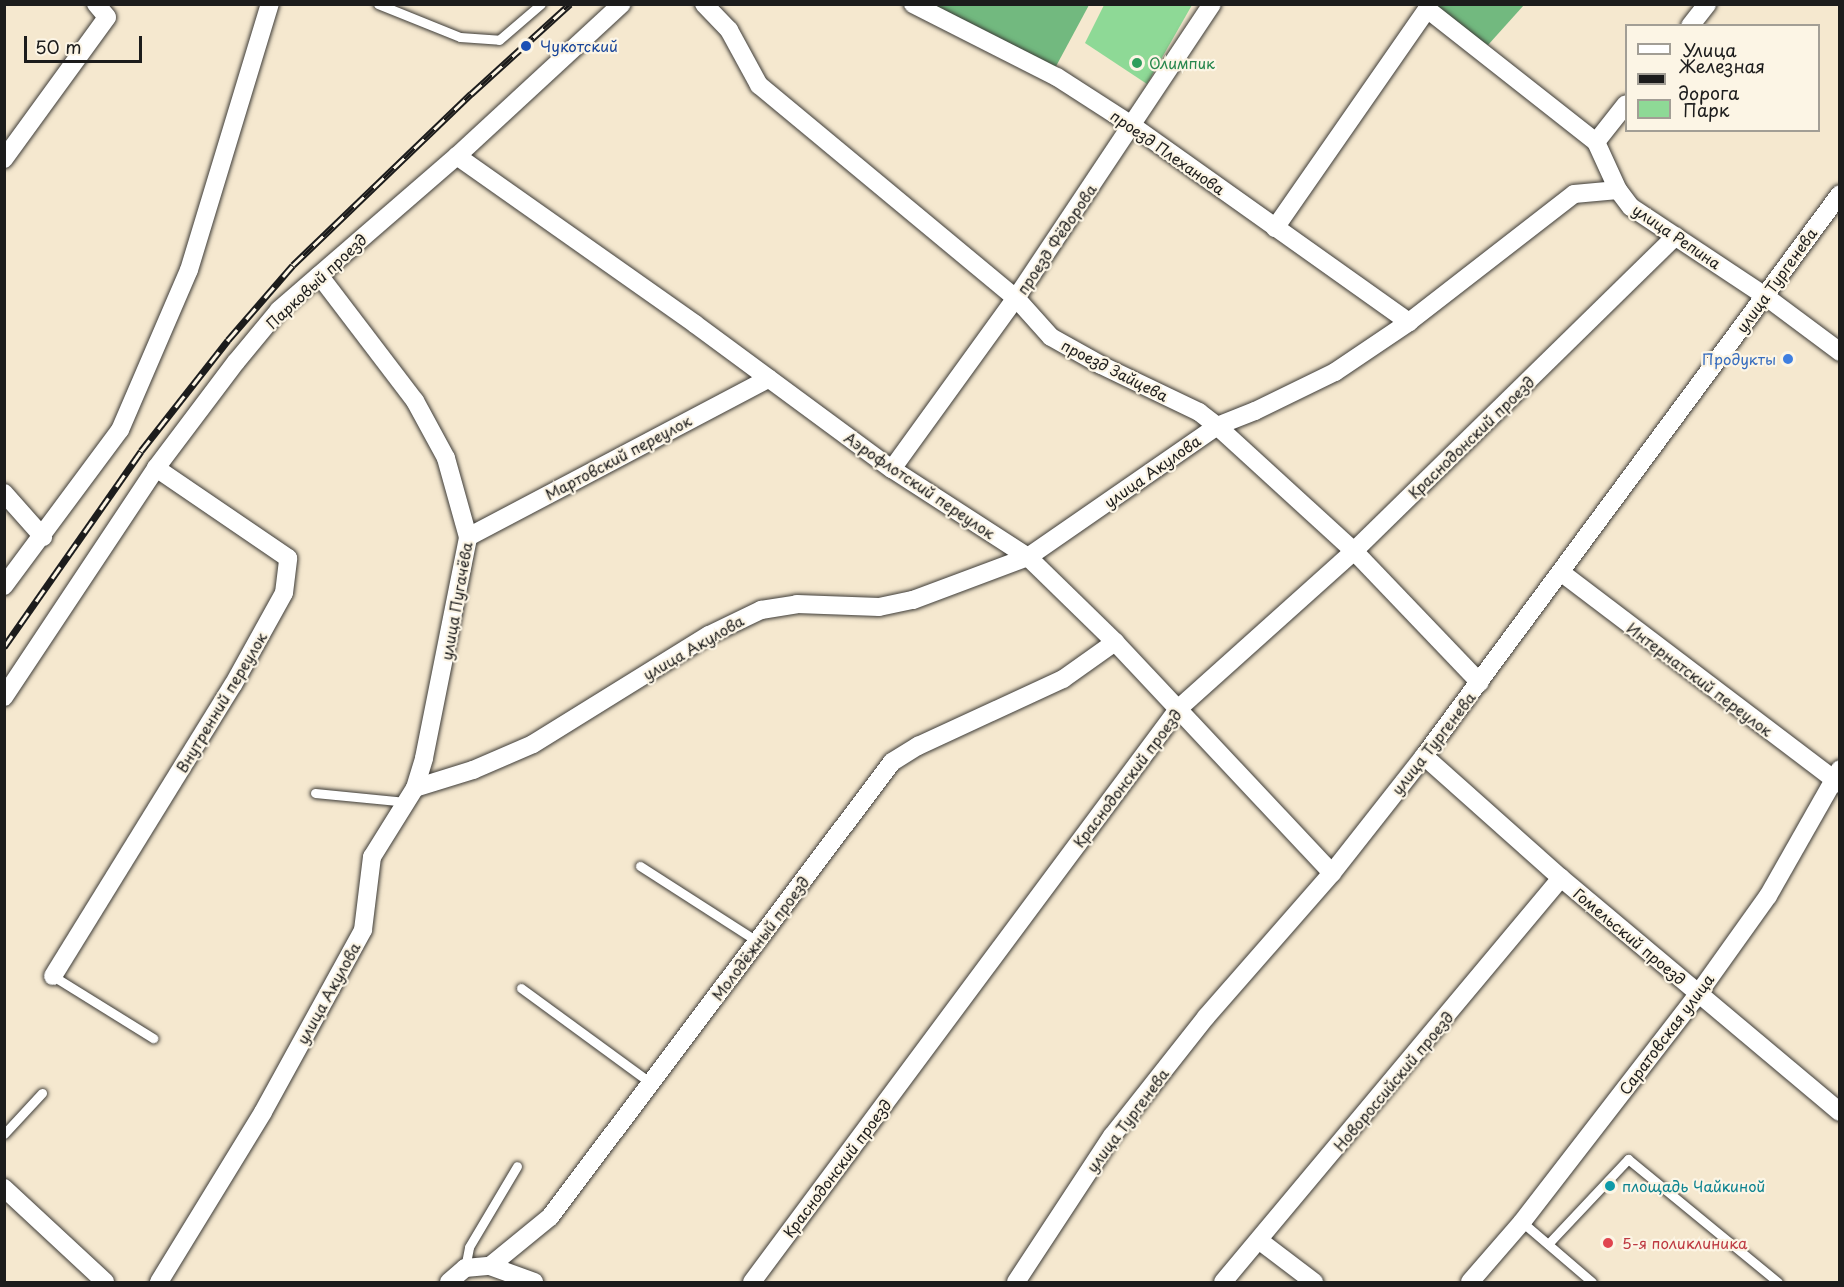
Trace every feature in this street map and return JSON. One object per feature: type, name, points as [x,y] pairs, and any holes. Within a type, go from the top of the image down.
[{"type":"street","points":[[4,159],[107,18],[96,4]]},
{"type":"street","points":[[4,586],[43,537],[120,430],[189,270],[270,4]]},
{"type":"street","name":"Парковый проезд","points":[[4,697],[156,468],[236,362],[279,310],[457,156],[622,4]]},
{"type":"street","name":"проезд Зайцева","points":[[704,4],[729,30],[759,85],[1016,298],[1051,337],[1199,412],[1218,426],[1354,551],[1480,683]]},
{"type":"street","name":"проезд Плеханова","points":[[913,4],[1057,77],[1132,126],[1409,322]]},
{"type":"street","name":"проезд Фёдорова","points":[[892,469],[1016,298],[1212,4]]},
{"type":"street","points":[[1692,24],[1707,4]]},
{"type":"street","name":"улица Репина","points":[[1275,228],[1427,9],[1596,142],[1617,190],[1631,207],[1765,296],[1839,352]]},
{"type":"street","points":[[1596,142],[1625,105]]},
{"type":"street","name":"Аэрофлотский переулок","points":[[457,156],[770,378],[892,469],[1028,557],[1115,642],[1332,873]]},
{"type":"street","name":"улица Акулова","points":[[159,1282],[263,1112],[363,930],[372,857],[410,795],[533,744],[709,635],[761,610],[797,604],[879,607],[914,600],[1028,557],[1218,426],[1255,411],[1335,372],[1409,322],[1574,194],[1617,190]]},
{"type":"street","name":"улица Тургенева","points":[[1016,1282],[1112,1136],[1206,1017],[1332,873],[1424,756],[1562,573],[1839,194]]},
{"type":"street","name":"Краснодонский проезд","points":[[752,1282],[1178,709],[1354,551],[1676,236]]},
{"type":"street","name":"улица Пугачёва","points":[[319,275],[415,401],[446,458],[468,537],[447,655],[424,758],[410,795]]},
{"type":"street","name":"Мартовский переулок","points":[[468,537],[770,378]]},
{"type":"street","name":"Внутренний переулок","points":[[53,976],[233,685],[284,593],[288,558],[156,468]]},
{"type":"street","points":[[4,493],[43,537]]},
{"type":"street","name":"Интернатский переулок","points":[[1562,573],[1838,778]]},
{"type":"street","name":"Молодёжный проезд","points":[[490,1266],[550,1217],[892,762],[918,746],[1063,680],[1115,642]]},
{"type":"street","name":"Гомельский проезд","points":[[1424,756],[1561,878],[1839,1112]]},
{"type":"street","name":"Саратовская улица","points":[[1470,1282],[1522,1222],[1698,994],[1768,896],[1838,778]]},
{"type":"street","name":"Новороссийский проезд","points":[[1223,1282],[1260,1241],[1561,878]]},
{"type":"street","points":[[4,1188],[105,1282]]},
{"type":"street","points":[[1260,1241],[1314,1282]]},
{"type":"street","points":[[449,1282],[465,1268],[490,1266],[534,1282]]},
{"type":"lane","points":[[378,4],[460,37],[499,40],[542,4]]},
{"type":"lane","points":[[315,793],[410,795]]},
{"type":"lane","points":[[640,866],[757,941]]},
{"type":"lane","points":[[53,976],[153,1038]]},
{"type":"lane","points":[[521,988],[651,1083]]},
{"type":"lane","points":[[4,1134],[42,1093]]},
{"type":"lane","points":[[1548,1245],[1628,1159],[1778,1282]]},
{"type":"lane","points":[[465,1268],[469,1247],[517,1166]]},
{"type":"lane","points":[[1522,1222],[1592,1282]]},
{"type":"green space","points":[[923,5],[1089,5],[1054,70]]},
{"type":"green space","name":"Олимпик","points":[[1104,5],[1192,5],[1147,84],[1085,43]]},
{"type":"green space","points":[[1424,5],[1524,5],[1488,45]]},
{"type":"railway","points":[[4,647],[141,451],[228,340],[293,265],[471,94],[570,4]]},
{"type":"place","name":"Чукотский","points":[[526,46]]},
{"type":"place","name":"Олимпик","points":[[1137,63]]},
{"type":"place","name":"Продукты","points":[[1788,359]]},
{"type":"place","name":"площадь Чайкиной","points":[[1610,1186]]},
{"type":"place","name":"5-я поликлиника","points":[[1608,1243]]}]
